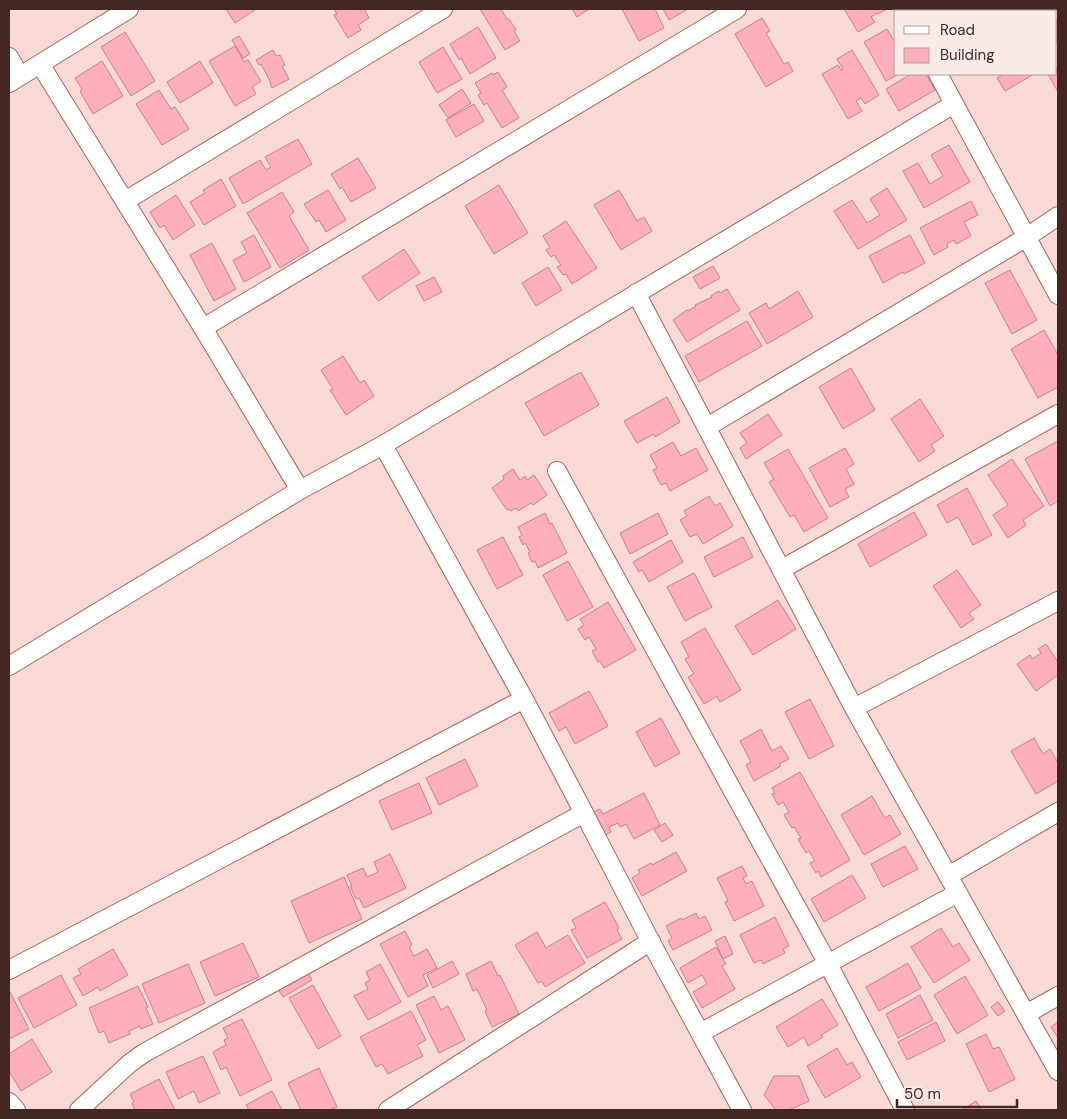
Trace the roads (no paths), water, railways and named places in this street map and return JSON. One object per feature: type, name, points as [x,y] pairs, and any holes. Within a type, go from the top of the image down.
[{"type":"street","points":[[9,57],[14,80],[129,9]]},
{"type":"street","points":[[125,201],[443,9]]},
{"type":"street","points":[[203,328],[737,9]]},
{"type":"street","points":[[40,64],[203,328],[300,490]]},
{"type":"street","points":[[939,75],[1058,295]]},
{"type":"street","points":[[9,666],[300,490],[383,445],[954,104]]},
{"type":"street","points":[[707,427],[1026,237],[1058,216]]},
{"type":"street","points":[[636,293],[854,708],[1058,1071]]},
{"type":"street","points":[[782,569],[1058,414]]},
{"type":"street","points":[[383,445],[524,699],[653,946],[742,1110]]},
{"type":"street","points":[[557,471],[828,964],[905,1110]]},
{"type":"street","points":[[854,708],[1058,601]]},
{"type":"street","points":[[9,970],[524,699]]},
{"type":"street","points":[[948,876],[1058,812]]},
{"type":"street","points":[[79,1110],[130,1063],[144,1054],[584,813]]},
{"type":"street","points":[[700,1033],[958,893]]},
{"type":"street","points":[[388,1110],[653,946]]},
{"type":"street","points":[[397,1110],[653,946]]},
{"type":"street","points":[[1026,1014],[1058,996]]},
{"type":"street","points":[[9,1102],[16,1110]]}]
